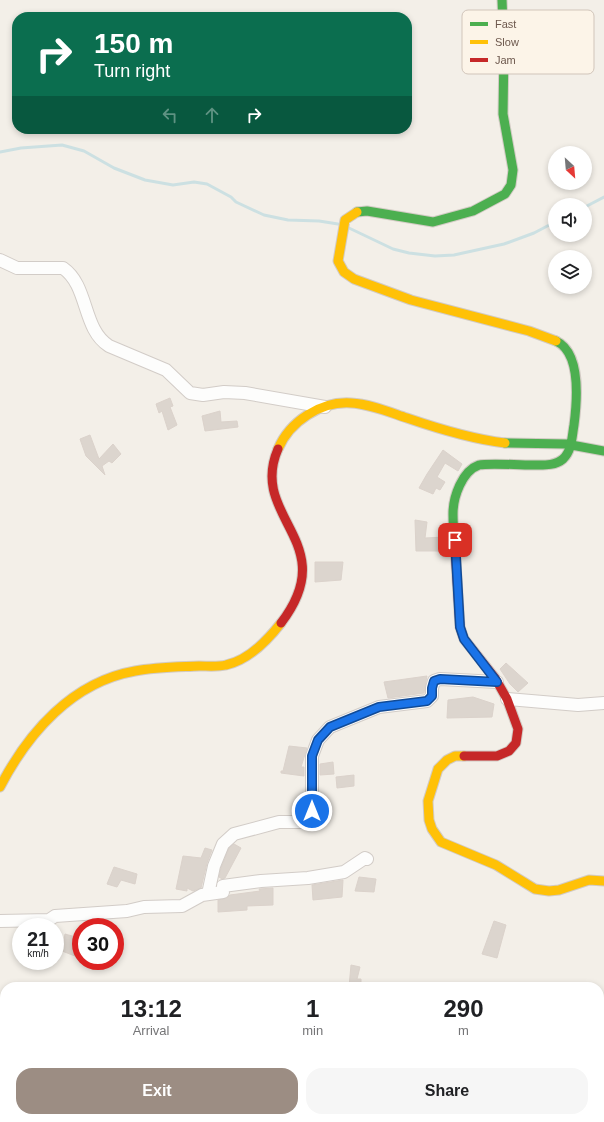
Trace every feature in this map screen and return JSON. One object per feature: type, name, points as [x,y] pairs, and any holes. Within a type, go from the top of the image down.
[{"type":"street","points":[[502,0],[502,10]]},
{"type":"street","points":[[504,74],[503,114],[513,170],[511,185],[504,194],[473,211],[433,222],[367,211],[355,212],[345,220],[338,261],[344,272],[354,279],[404,298],[529,331],[558,342],[566,350],[572,361],[576,378],[577,403],[571,445],[563,459],[549,465],[480,465],[470,471],[459,487],[453,512],[460,627],[464,639],[497,682],[507,699],[518,729],[516,742],[508,751],[497,756],[455,756],[447,760],[438,770],[428,801],[429,820],[432,829],[441,842],[496,865],[535,889],[548,891],[559,890],[589,880],[604,881]]},
{"type":"street","points":[[0,260],[17,268],[63,268],[75,281],[94,329],[102,342],[166,370],[190,393],[203,395],[224,392],[245,393],[326,407]]},
{"type":"street","points":[[0,787],[22,748],[62,705],[79,691],[106,678],[134,671],[226,665],[240,660],[256,650],[290,612],[298,595],[303,576],[302,560],[298,544],[278,506],[272,487],[272,464],[278,446],[289,429],[308,414],[326,407],[344,403],[364,405],[449,431],[494,441],[528,444],[571,445],[604,451]]},
{"type":"street","points":[[208,894],[214,866],[223,844],[234,834],[279,822],[300,822],[309,818],[312,811],[312,756],[318,740],[330,727],[379,707],[427,701],[432,696],[434,681],[440,679],[497,682]]},
{"type":"street","points":[[507,699],[578,705],[604,703]]},
{"type":"street","points":[[0,920],[49,920],[55,916],[127,911],[144,907],[182,906],[202,895],[223,892],[223,886],[261,881],[308,878],[344,872],[366,858],[367,859]]},
{"type":"building","points":[[170,398],[173,406],[170,407],[177,425],[168,430],[162,411],[159,413],[156,404]]},
{"type":"building","points":[[220,411],[221,422],[237,421],[238,427],[205,431],[202,416]]},
{"type":"building","points":[[90,435],[99,459],[113,444],[121,454],[112,463],[109,461],[102,466],[105,475],[86,456],[80,439]]},
{"type":"building","points":[[443,450],[462,464],[458,471],[445,463],[437,477],[445,482],[440,490],[436,488],[433,494],[419,488]]},
{"type":"building","points":[[415,520],[427,522],[425,538],[445,537],[443,551],[416,551]]},
{"type":"building","points":[[315,562],[343,562],[341,580],[315,582]]},
{"type":"building","points":[[506,663],[528,683],[518,692],[510,684],[500,669]]},
{"type":"building","points":[[427,676],[424,693],[388,698],[384,682]]},
{"type":"building","points":[[473,697],[494,704],[492,717],[447,718],[448,700]]},
{"type":"building","points":[[289,746],[307,748],[301,767],[304,767],[304,776],[281,773],[281,771],[283,771]]},
{"type":"building","points":[[333,762],[334,774],[320,775],[320,764]]},
{"type":"building","points":[[354,775],[354,786],[337,788],[336,777]]},
{"type":"building","points":[[234,844],[241,848],[225,878],[222,879],[219,877],[221,868],[229,848]]},
{"type":"building","points":[[205,848],[212,850],[201,888],[193,891],[187,888],[187,891],[176,889],[183,856],[201,858]]},
{"type":"building","points":[[114,867],[137,874],[135,884],[121,880],[117,887],[107,884]]},
{"type":"building","points":[[359,877],[376,879],[374,892],[355,891]]},
{"type":"building","points":[[343,880],[342,897],[313,900],[312,885]]},
{"type":"building","points":[[273,888],[273,905],[247,906],[247,910],[218,912],[218,900],[227,898],[230,895],[260,891],[259,889]]},
{"type":"building","points":[[494,921],[506,925],[497,958],[482,954]]},
{"type":"building","points":[[65,934],[72,936],[72,955],[64,952]]},
{"type":"building","points":[[351,965],[360,967],[357,979],[361,979],[361,982],[349,982]]},
{"type":"waterway","points":[[0,152],[21,148],[62,145],[84,151],[114,168],[145,180],[173,185],[194,182],[207,184],[231,197],[236,202],[264,215],[288,220],[319,221],[338,224]]},
{"type":"waterway","points":[[592,203],[604,197]]},
{"type":"waterway","points":[[349,228],[393,249],[409,253],[435,256],[454,255],[504,244],[534,233],[548,226]]},
{"type":"traffic: fast","points":[[502,0],[502,10]]},
{"type":"traffic: fast","points":[[357,212],[367,211],[433,222],[473,211],[505,194],[511,185],[513,170],[503,114],[504,74]]},
{"type":"traffic: fast","points":[[455,547],[453,507],[463,479],[473,468],[483,464],[553,464],[563,459],[570,448],[576,404],[576,379],[570,356],[564,347],[556,341]]},
{"type":"traffic: fast","points":[[505,443],[566,444],[604,451]]},
{"type":"traffic: slow","points":[[357,212],[345,220],[338,261],[344,272],[354,279],[411,300],[529,331],[556,341]]},
{"type":"traffic: slow","points":[[278,449],[283,439],[298,422],[318,409],[340,403],[351,403],[372,407],[455,433],[505,443]]},
{"type":"traffic: slow","points":[[0,787],[11,767],[38,729],[72,698],[91,686],[112,677],[135,671],[159,668],[226,665],[242,659],[257,649],[281,623]]},
{"type":"traffic: slow","points":[[464,756],[455,756],[447,760],[438,769],[428,801],[429,820],[432,829],[441,842],[496,865],[535,889],[549,891],[559,890],[589,880],[604,881]]},
{"type":"traffic: jam","points":[[278,449],[272,473],[275,494],[299,551],[302,571],[297,595],[281,623]]},
{"type":"traffic: jam","points":[[455,547],[460,627],[464,639],[495,678],[507,699],[518,729],[516,743],[509,751],[497,756],[464,756]]},
{"type":"route","points":[[312,811],[312,756],[318,740],[330,727],[379,707],[427,701],[432,696],[434,681],[440,679],[497,682],[464,639],[460,627],[455,540]]}]
